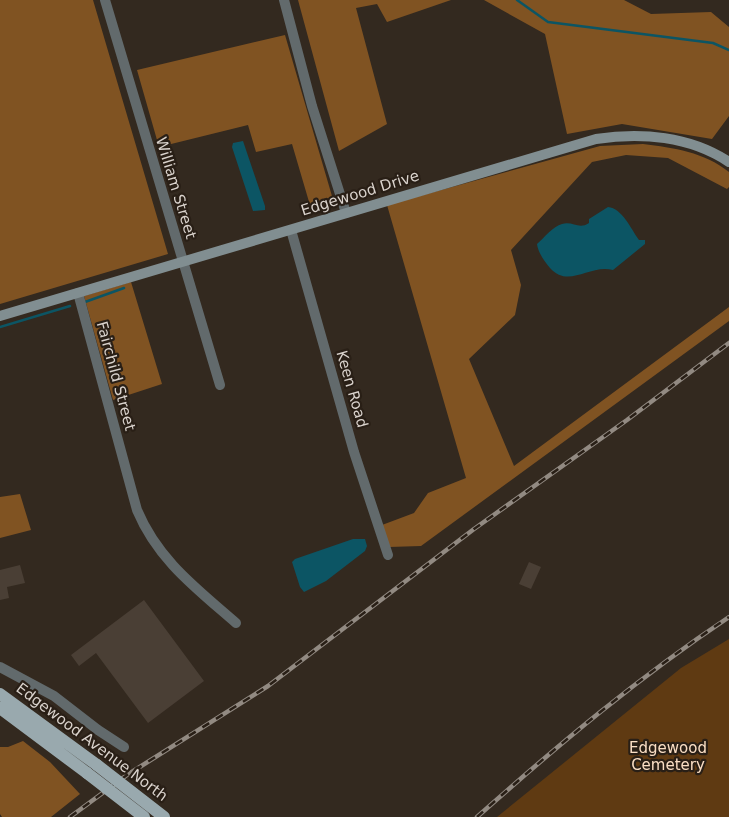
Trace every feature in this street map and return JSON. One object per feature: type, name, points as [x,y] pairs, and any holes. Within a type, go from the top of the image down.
[{"type":"main road","name":"Edgewood Avenue North","points":[[0,694],[92,769],[144,817]]},
{"type":"main road","name":"Edgewood Avenue North","points":[[0,708],[164,817]]},
{"type":"street","name":"William Street","points":[[105,0],[220,385]]},
{"type":"street","points":[[284,0],[312,106],[346,213]]},
{"type":"street","name":"Edgewood Drive","points":[[0,316],[572,146],[614,136],[636,135],[682,142],[702,148],[729,162]]},
{"type":"street","name":"Keen Road","points":[[291,230],[354,452],[388,555]]},
{"type":"street","name":"Fairchild Street","points":[[78,294],[137,510],[147,534],[169,562],[236,623]]},
{"type":"street","points":[[0,667],[54,696],[98,730],[124,747]]},
{"type":"green space","name":"Edgewood Cemetery","points":[[729,639],[729,817],[497,817],[681,668]]},
{"type":"shaded area","points":[[0,0],[93,0],[168,254],[0,304]]},
{"type":"shaded area","points":[[298,0],[451,0],[387,22],[377,4],[356,8],[387,124],[339,151]]},
{"type":"shaded area","points":[[484,0],[624,0],[651,14],[711,12],[729,27],[729,116],[712,139],[622,124],[567,134],[545,34]]},
{"type":"shaded area","points":[[285,35],[334,203],[312,212],[292,144],[256,152],[248,125],[159,147],[137,70]]},
{"type":"shaded area","points":[[643,144],[677,149],[699,155],[719,165],[729,172],[729,187],[727,189],[668,158],[626,155],[592,162],[511,250],[521,285],[515,315],[469,359],[514,466],[729,307],[729,321],[421,546],[389,547],[382,525],[414,513],[428,493],[466,478],[387,205],[600,146]]},
{"type":"shaded area","points":[[131,282],[162,384],[113,400],[84,296]]},
{"type":"shaded area","points":[[20,494],[31,530],[0,538],[0,497]]},
{"type":"shaded area","points":[[23,741],[50,762],[80,794],[51,817],[2,817],[0,814],[0,747],[8,747]]},
{"type":"water","points":[[243,141],[265,210],[253,211],[232,147],[233,143]]},
{"type":"water","points":[[608,207],[613,208],[622,215],[639,240],[645,240],[645,244],[613,270],[596,270],[572,276],[557,274],[550,268],[542,256],[537,244],[559,225],[566,223],[579,226],[585,225],[589,223],[589,219]]},
{"type":"water","points":[[353,539],[365,539],[367,546],[365,551],[326,581],[304,592],[300,587],[292,562],[295,559]]},
{"type":"building","points":[[529,562],[541,567],[531,589],[519,584]]},
{"type":"building","points":[[20,565],[25,583],[7,587],[9,598],[0,600],[0,570]]},
{"type":"building","points":[[144,600],[204,681],[148,723],[96,653],[79,666],[71,655]]},
{"type":"waterway","points":[[517,0],[548,22],[713,43],[729,50]]},
{"type":"waterway","points":[[85,302],[124,288]]},
{"type":"waterway","points":[[0,327],[70,306]]},
{"type":"railway","points":[[70,817],[127,775],[268,686],[474,529],[627,420],[729,343]]},
{"type":"railway","points":[[477,817],[600,712],[663,663],[729,617]]}]
